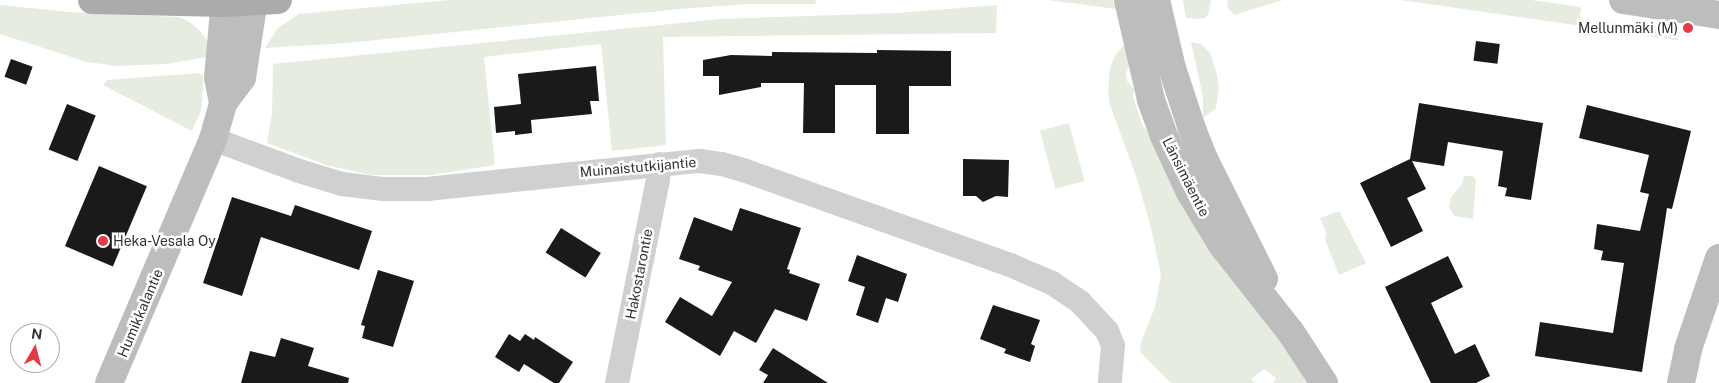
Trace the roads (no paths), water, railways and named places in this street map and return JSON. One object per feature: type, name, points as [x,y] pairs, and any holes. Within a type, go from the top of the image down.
[{"type":"main road","points":[[92,0],[262,0]]},
{"type":"main road","name":"Humikkalantie","points":[[109,383],[212,139],[223,103],[242,78],[262,0]]},
{"type":"main road","name":"Länsimäentie","points":[[1128,0],[1152,100],[1180,170],[1222,245],[1290,332],[1324,383]]},
{"type":"main road","name":"Länsimäentie","points":[[1156,0],[1172,68],[1204,159],[1290,332]]},
{"type":"main road","points":[[1172,0],[1172,68]]},
{"type":"main road","points":[[1623,0],[1719,15]]},
{"type":"main road","name":"Humikkalantie","points":[[223,103],[218,78],[225,1]]},
{"type":"main road","points":[[1681,383],[1688,349],[1719,258]]},
{"type":"street","name":"Muinaistutkijantie","points":[[212,139],[299,171],[342,184],[382,189],[427,189],[700,161],[746,171],[1010,265],[1065,290],[1107,331],[1114,346],[1110,383]]},
{"type":"street","name":"Hakostarontie","points":[[617,383],[658,179],[658,164]]},
{"type":"place","name":"Mellunmäki (M)","points":[[1688,28]]},
{"type":"place","name":"Heka-Vesala Oy","points":[[103,241]]}]
